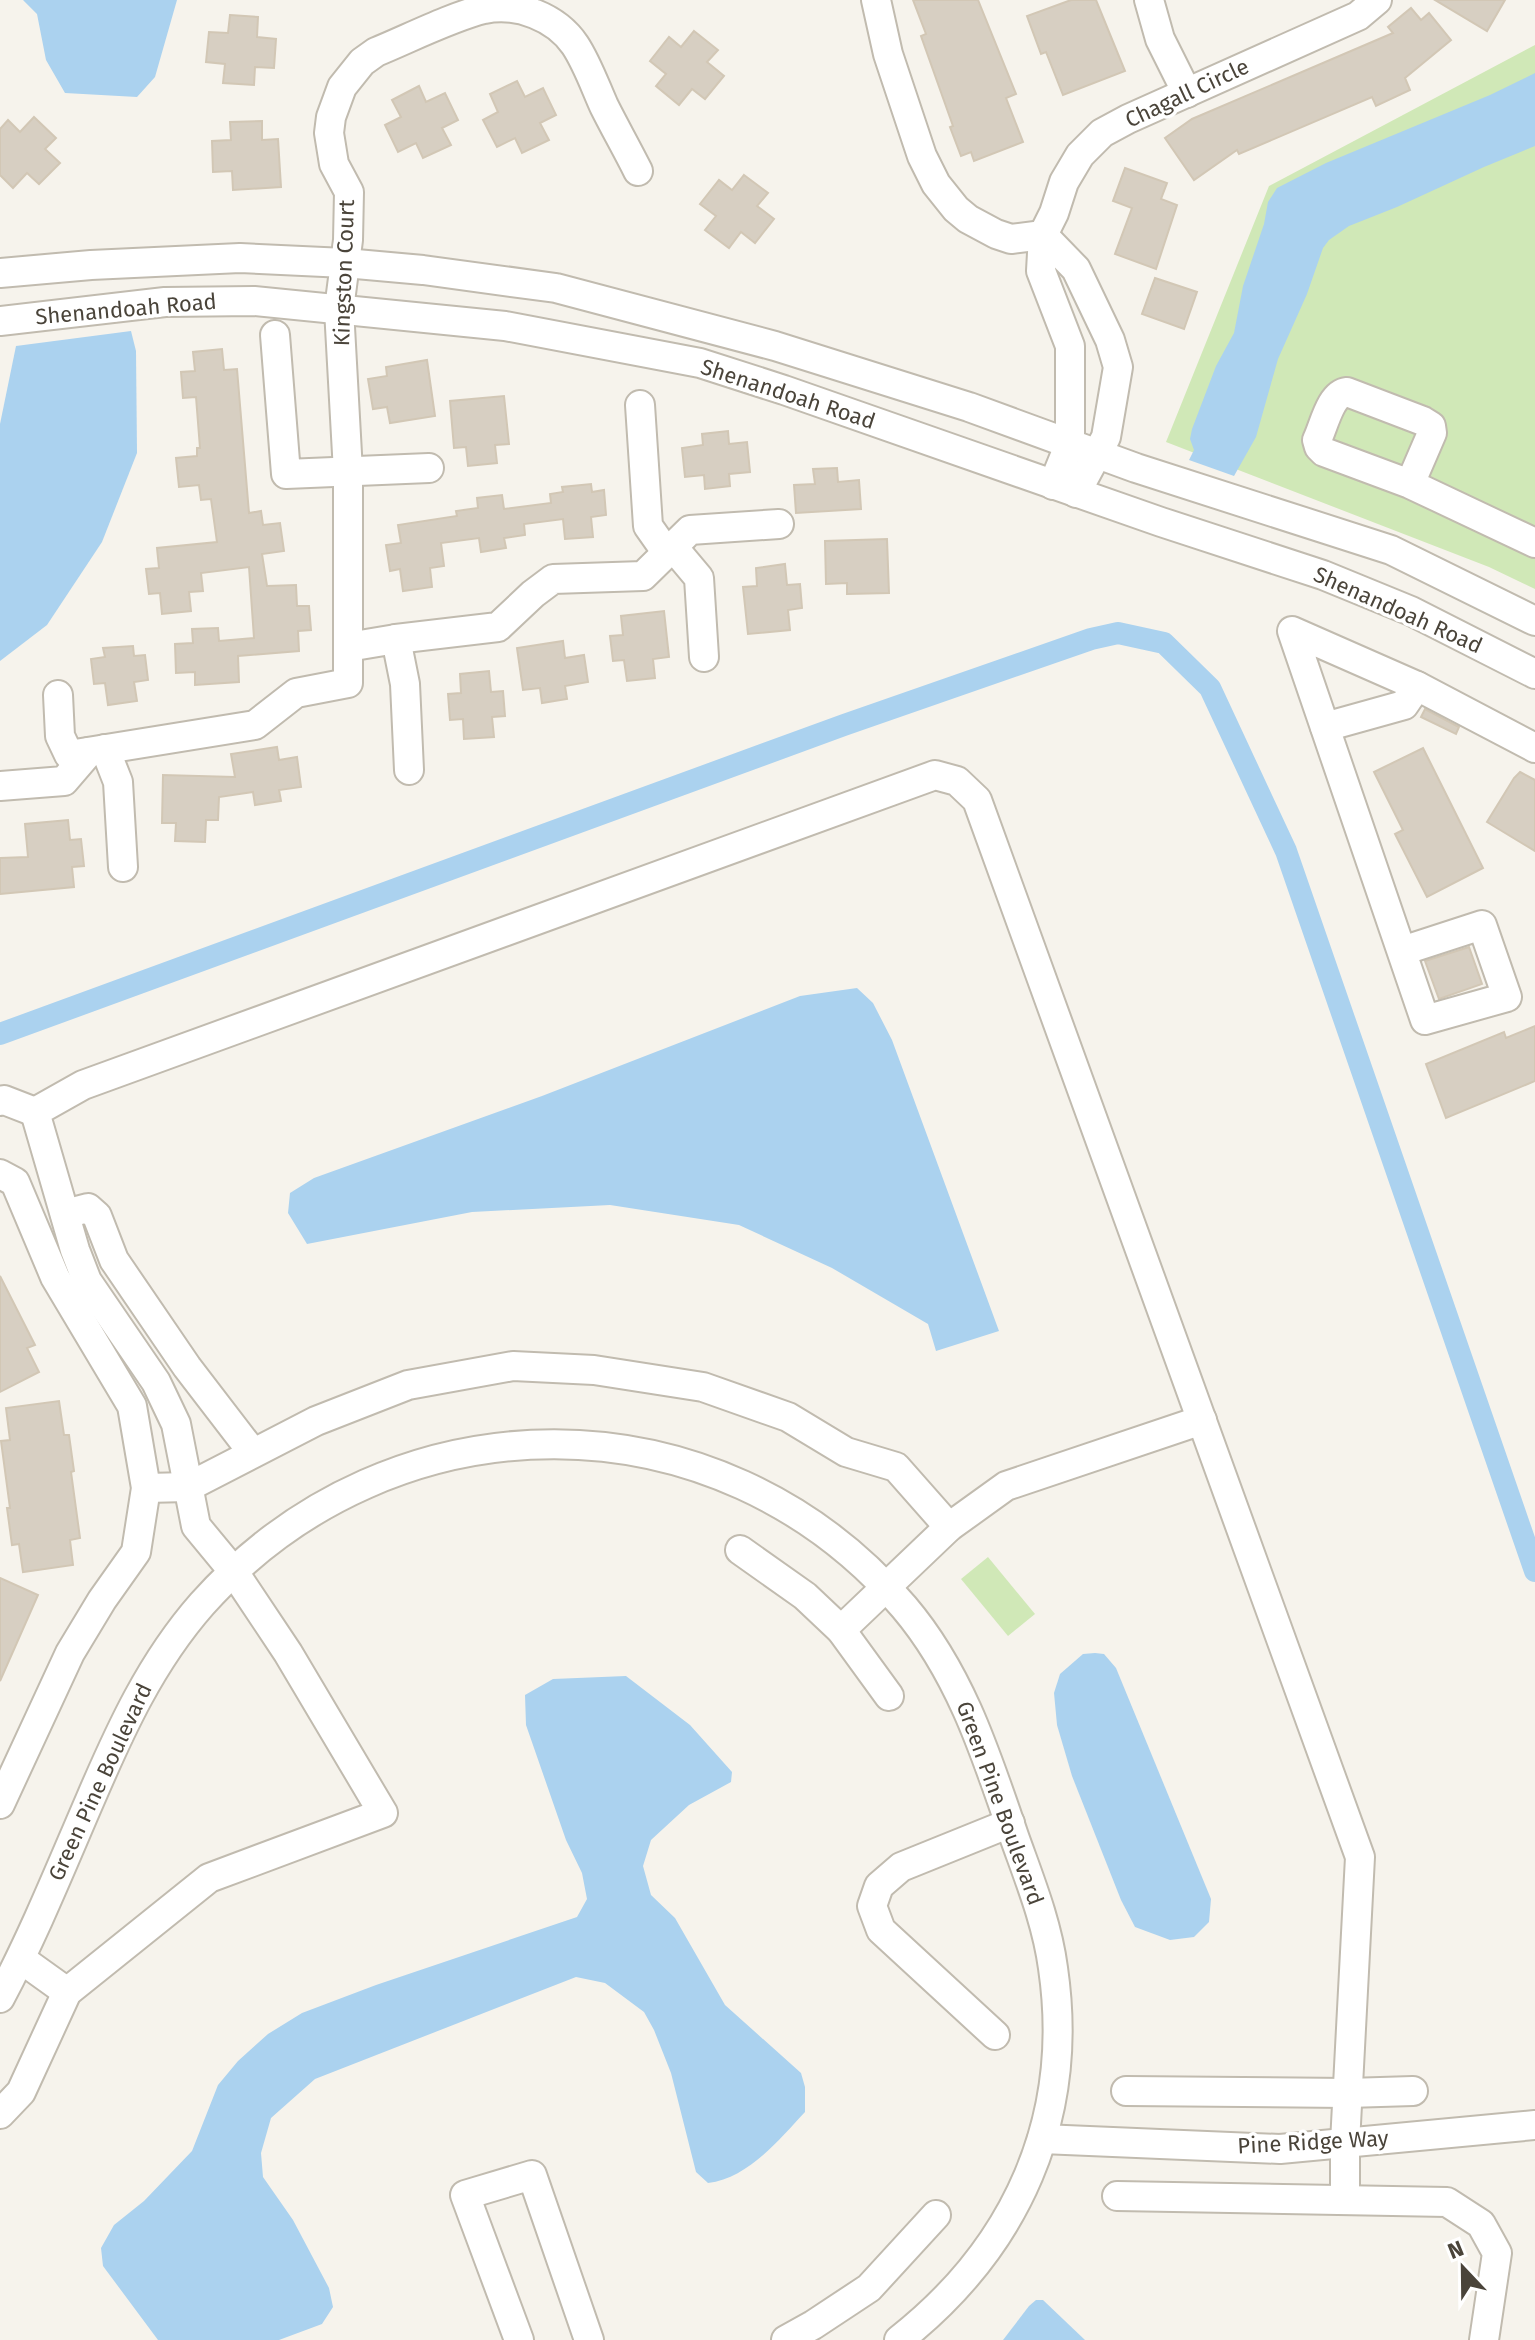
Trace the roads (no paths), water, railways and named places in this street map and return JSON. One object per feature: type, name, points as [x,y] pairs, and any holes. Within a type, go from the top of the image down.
[{"type":"street","points":[[876,0],[888,54],[922,156],[936,184],[956,209],[996,234],[1011,239],[1043,235],[1076,269],[1110,340],[1118,367],[1106,437],[1097,455],[1065,489]]},
{"type":"street","points":[[1149,0],[1160,39],[1187,93]]},
{"type":"street","name":"Chagall Circle","points":[[1065,489],[1070,443],[1070,346],[1041,271],[1043,235],[1075,162],[1102,133],[1128,119],[1358,16],[1377,0]]},
{"type":"street","name":"Kingston Court","points":[[88,752],[255,725],[296,693],[348,683],[348,472],[339,309],[349,192],[334,164],[329,133],[335,101],[351,74],[376,52],[473,12],[503,7],[540,7],[577,47],[638,171]]},
{"type":"street","name":"Shenandoah Road","points":[[0,273],[240,258],[423,270],[556,288],[775,346],[969,407],[1097,455],[1391,550],[1535,621]]},
{"type":"street","name":"Shenandoah Road","points":[[0,321],[165,302],[254,301],[505,326],[700,363],[1323,575],[1411,611],[1535,674]]},
{"type":"street","points":[[275,335],[286,474],[429,468]]},
{"type":"street","points":[[640,405],[648,526],[699,578],[704,657]]},
{"type":"street","points":[[1410,484],[1535,543]]},
{"type":"street","points":[[348,647],[498,627],[553,579],[643,576],[690,530],[779,524]]},
{"type":"street","points":[[1402,951],[1292,631],[1417,686],[1535,748]]},
{"type":"street","points":[[396,639],[405,684],[409,770]]},
{"type":"street","points":[[1325,727],[1404,705],[1417,686]]},
{"type":"street","points":[[58,695],[60,736],[88,752],[118,782],[123,867]]},
{"type":"street","points":[[0,786],[64,781],[88,752]]},
{"type":"street","points":[[35,1112],[83,1085],[935,775],[957,781],[977,800],[1360,1857],[1345,2143],[1345,2200]]},
{"type":"street","points":[[0,1101],[35,1112]]},
{"type":"street","points":[[0,2114],[21,2092],[67,1992],[209,1878],[383,1813],[288,1653],[234,1572],[196,1526],[176,1424],[156,1382],[87,1281],[35,1112]]},
{"type":"street","points":[[0,1174],[15,1182],[55,1277],[132,1406],[146,1488],[136,1552],[70,1653],[0,1804]]},
{"type":"street","points":[[65,1214],[88,1208],[97,1216],[114,1260],[187,1367],[253,1453]]},
{"type":"street","points":[[146,1488],[188,1487],[316,1421],[408,1385],[513,1366],[594,1370],[703,1387],[788,1417],[846,1452],[896,1467],[949,1527]]},
{"type":"street","points":[[841,1630],[949,1527],[1006,1486],[1202,1420]]},
{"type":"street","name":"Green Pine Boulevard","points":[[0,1998],[21,1959],[124,1721],[150,1673],[182,1628],[234,1572],[274,1539],[315,1511],[363,1486],[414,1466],[465,1452],[505,1446],[571,1443],[623,1448],[675,1459],[741,1483],[788,1508],[832,1537],[886,1587],[938,1654],[978,1731],[1042,1915],[1053,1963],[1057,1999],[1057,2056],[1053,2092],[1042,2139],[1025,2185],[1002,2229],[964,2281],[930,2316],[899,2340]]},
{"type":"street","points":[[740,1550],[805,1596],[841,1630],[889,1696]]},
{"type":"street","points":[[995,2035],[881,1930],[872,1906],[879,1886],[901,1867],[1010,1823]]},
{"type":"street","points":[[21,1959],[67,1992]]},
{"type":"street","points":[[1126,2091],[1413,2091]]},
{"type":"street","name":"Pine Ridge Way","points":[[1042,2139],[1280,2149],[1535,2125]]},
{"type":"street","points":[[519,2340],[465,2195],[532,2175],[589,2340]]},
{"type":"street","points":[[1117,2196],[1447,2202],[1481,2224],[1497,2253],[1484,2340]]},
{"type":"street","points":[[786,2340],[869,2288],[936,2215]]},
{"type":"water","points":[[23,0],[177,0],[155,77],[137,97],[65,93],[46,60],[37,14]]},
{"type":"water","points":[[1535,73],[1535,146],[1349,226],[1329,240],[1278,359],[1256,437],[1234,476],[1189,460],[1194,450],[1190,439],[1192,429],[1216,366],[1234,333],[1243,286],[1264,224],[1268,202],[1277,188],[1326,163],[1490,95]]},
{"type":"water","points":[[131,331],[136,351],[137,453],[102,542],[47,625],[0,661],[0,424],[16,346]]},
{"type":"water","points":[[857,988],[873,1003],[892,1040],[999,1331],[936,1351],[928,1324],[832,1268],[739,1225],[610,1205],[472,1212],[307,1244],[288,1213],[290,1193],[314,1178],[542,1096],[800,996]]},
{"type":"water","points":[[1083,1654],[1104,1654],[1116,1668],[1211,1899],[1209,1922],[1194,1937],[1170,1940],[1135,1927],[1121,1900],[1072,1776],[1057,1725],[1054,1693],[1060,1674]]},
{"type":"water","points":[[626,1676],[690,1725],[732,1772],[731,1782],[689,1805],[651,1840],[643,1866],[651,1895],[675,1918],[725,2005],[801,2073],[805,2087],[805,2112],[749,2166],[723,2180],[708,2183],[696,2172],[671,2073],[644,2012],[605,1983],[576,1977],[315,2079],[271,2118],[261,2153],[263,2177],[293,2220],[329,2288],[333,2307],[322,2324],[279,2340],[158,2340],[103,2266],[101,2248],[114,2225],[144,2201],[192,2151],[218,2085],[238,2061],[268,2034],[302,2013],[577,1917],[587,1899],[582,1873],[566,1840],[526,1725],[525,1695],[553,1679]]},
{"type":"water","points":[[1036,2300],[1043,2300],[1085,2340],[1003,2340]]},
{"type":"waterway","points":[[0,1034],[844,725],[1091,639],[1118,633],[1164,643],[1210,688],[1286,851],[1535,1571]]}]
